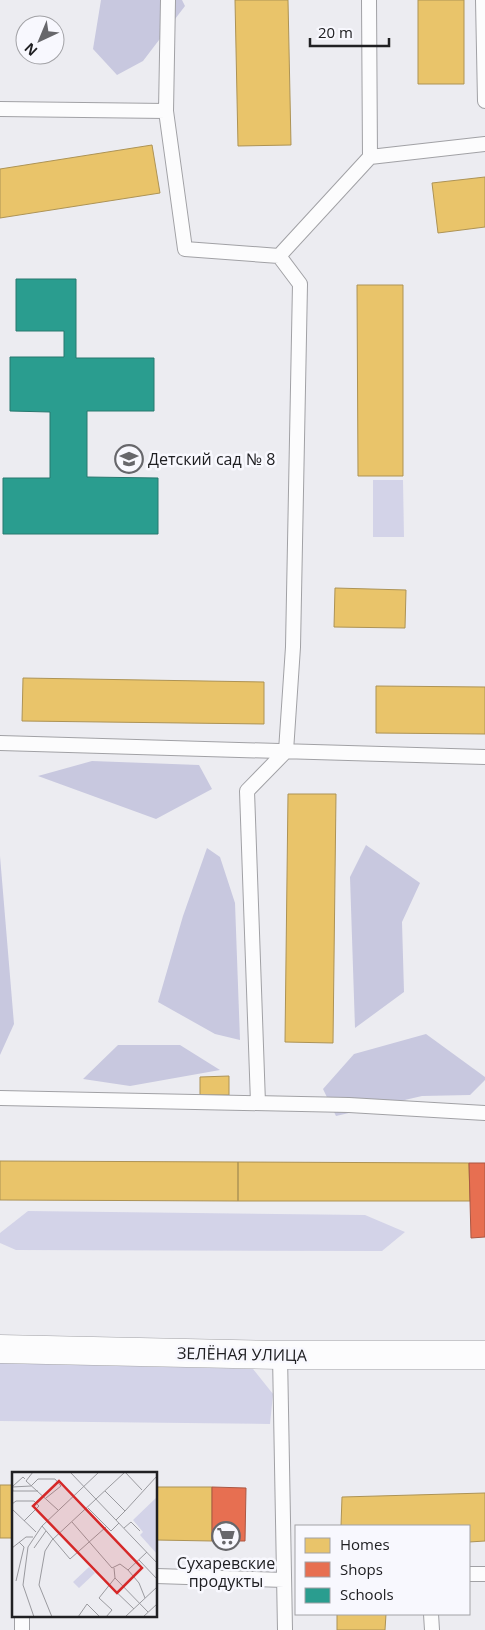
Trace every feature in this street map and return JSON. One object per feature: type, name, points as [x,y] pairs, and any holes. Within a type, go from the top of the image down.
[{"type":"main road","name":"ЗЕЛЁНАЯ УЛИЦА","points":[[0,1348],[280,1356],[485,1355]]},
{"type":"lane","points":[[168,0],[166,111],[184,249],[279,256],[300,284],[294,647],[286,751],[247,791],[258,1103]]},
{"type":"lane","points":[[368,0],[370,157]]},
{"type":"lane","points":[[483,0],[485,101]]},
{"type":"lane","points":[[0,109],[166,111]]},
{"type":"lane","points":[[279,256],[370,157],[485,144]]},
{"type":"lane","points":[[0,743],[485,757]]},
{"type":"lane","points":[[0,1098],[349,1105],[485,1113]]},
{"type":"lane","points":[[280,1356],[285,1630]]},
{"type":"lane","points":[[470,1574],[485,1574]]},
{"type":"lane","points":[[158,1576],[284,1580]]},
{"type":"lane","points":[[431,1615],[432,1630]]},
{"type":"shaded area","points":[[101,0],[182,0],[185,6],[143,61],[117,75],[93,49]]},
{"type":"shaded area","points":[[373,480],[403,480],[404,537],[373,537]]},
{"type":"shaded area","points":[[92,761],[199,765],[212,789],[156,819],[38,776]]},
{"type":"shaded area","points":[[366,845],[420,883],[402,922],[404,992],[355,1028],[350,877]]},
{"type":"shaded area","points":[[207,848],[220,857],[235,903],[240,1040],[215,1034],[158,1002],[183,916]]},
{"type":"shaded area","points":[[0,856],[14,1024],[0,1055]]},
{"type":"shaded area","points":[[426,1034],[485,1077],[485,1080],[470,1095],[422,1096],[336,1116],[323,1089],[354,1054]]},
{"type":"shaded area","points":[[118,1045],[180,1045],[220,1070],[130,1086],[83,1079]]},
{"type":"shaded area","points":[[28,1211],[365,1215],[405,1232],[382,1251],[16,1250],[0,1243],[0,1233]]},
{"type":"shaded area","points":[[0,1363],[253,1369],[273,1394],[270,1424],[0,1421]]},
{"type":"building: Homes","points":[[235,0],[288,0],[291,145],[238,146]]},
{"type":"building: Homes","points":[[418,0],[464,0],[464,84],[418,84]]},
{"type":"building: Homes","points":[[152,145],[160,193],[0,218],[0,169]]},
{"type":"building: Homes","points":[[485,177],[485,227],[438,233],[432,183]]},
{"type":"building: Homes","points":[[357,285],[403,285],[403,476],[358,476]]},
{"type":"building: Homes","points":[[335,588],[406,590],[405,628],[334,627]]},
{"type":"building: Homes","points":[[23,678],[264,682],[264,724],[22,721]]},
{"type":"building: Homes","points":[[376,686],[485,687],[485,734],[376,733]]},
{"type":"building: Homes","points":[[288,794],[336,794],[333,1043],[285,1042]]},
{"type":"building: Homes","points":[[229,1076],[229,1095],[200,1095],[200,1077]]},
{"type":"building: Homes","points":[[0,1161],[238,1162],[238,1201],[0,1200]]},
{"type":"building: Homes","points":[[238,1162],[469,1163],[470,1201],[238,1201]]},
{"type":"building: Homes","points":[[0,1485],[12,1485],[12,1538],[0,1538]]},
{"type":"building: Homes","points":[[158,1487],[212,1487],[212,1541],[158,1540]]},
{"type":"building: Homes","points":[[485,1493],[485,1541],[470,1542],[470,1525],[341,1525],[342,1497]]},
{"type":"building: Homes","points":[[337,1615],[386,1615],[385,1630],[337,1630]]},
{"type":"building: Shops","points":[[469,1163],[485,1163],[485,1237],[471,1238]]},
{"type":"building: Shops","points":[[212,1487],[246,1488],[245,1541],[212,1541]]},
{"type":"building: Schools","points":[[16,279],[76,279],[76,358],[154,358],[154,411],[87,411],[87,477],[158,478],[158,534],[3,534],[3,478],[50,478],[50,412],[10,411],[10,357],[64,357],[64,331],[16,331]]},
{"type":"place","name":"Детский сад № 8","points":[[129,459]]},
{"type":"place","name":"Сухаревские продукты","points":[[226,1536]]}]
